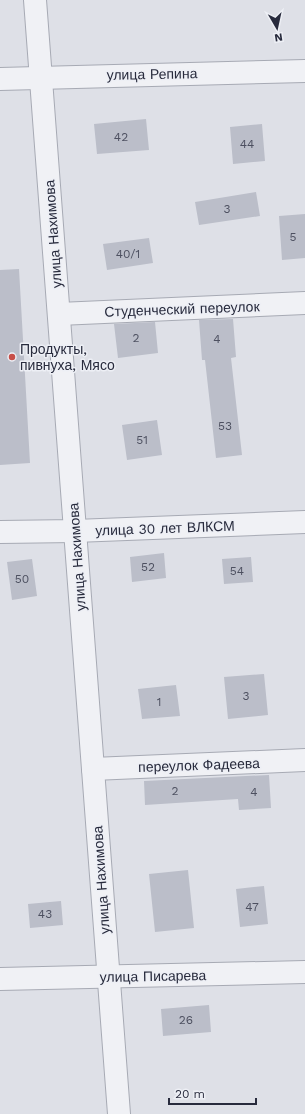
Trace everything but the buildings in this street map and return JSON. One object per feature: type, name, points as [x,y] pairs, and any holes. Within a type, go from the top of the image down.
[{"type":"street","name":"улица Нахимова","points":[[36,0],[119,1114]]},
{"type":"street","name":"улица Репина","points":[[0,79],[305,71]]},
{"type":"street","name":"Студенческий переулок","points":[[59,314],[305,303]]},
{"type":"street","name":"улица 30 лет ВЛКСМ","points":[[0,532],[75,532],[305,522]]},
{"type":"street","name":"переулок Фадеева","points":[[93,769],[305,760]]},
{"type":"street","name":"улица Писарева","points":[[0,979],[305,972]]},
{"type":"place","name":"Продукты, пивнуха, Мясо","points":[[12,357]]}]
